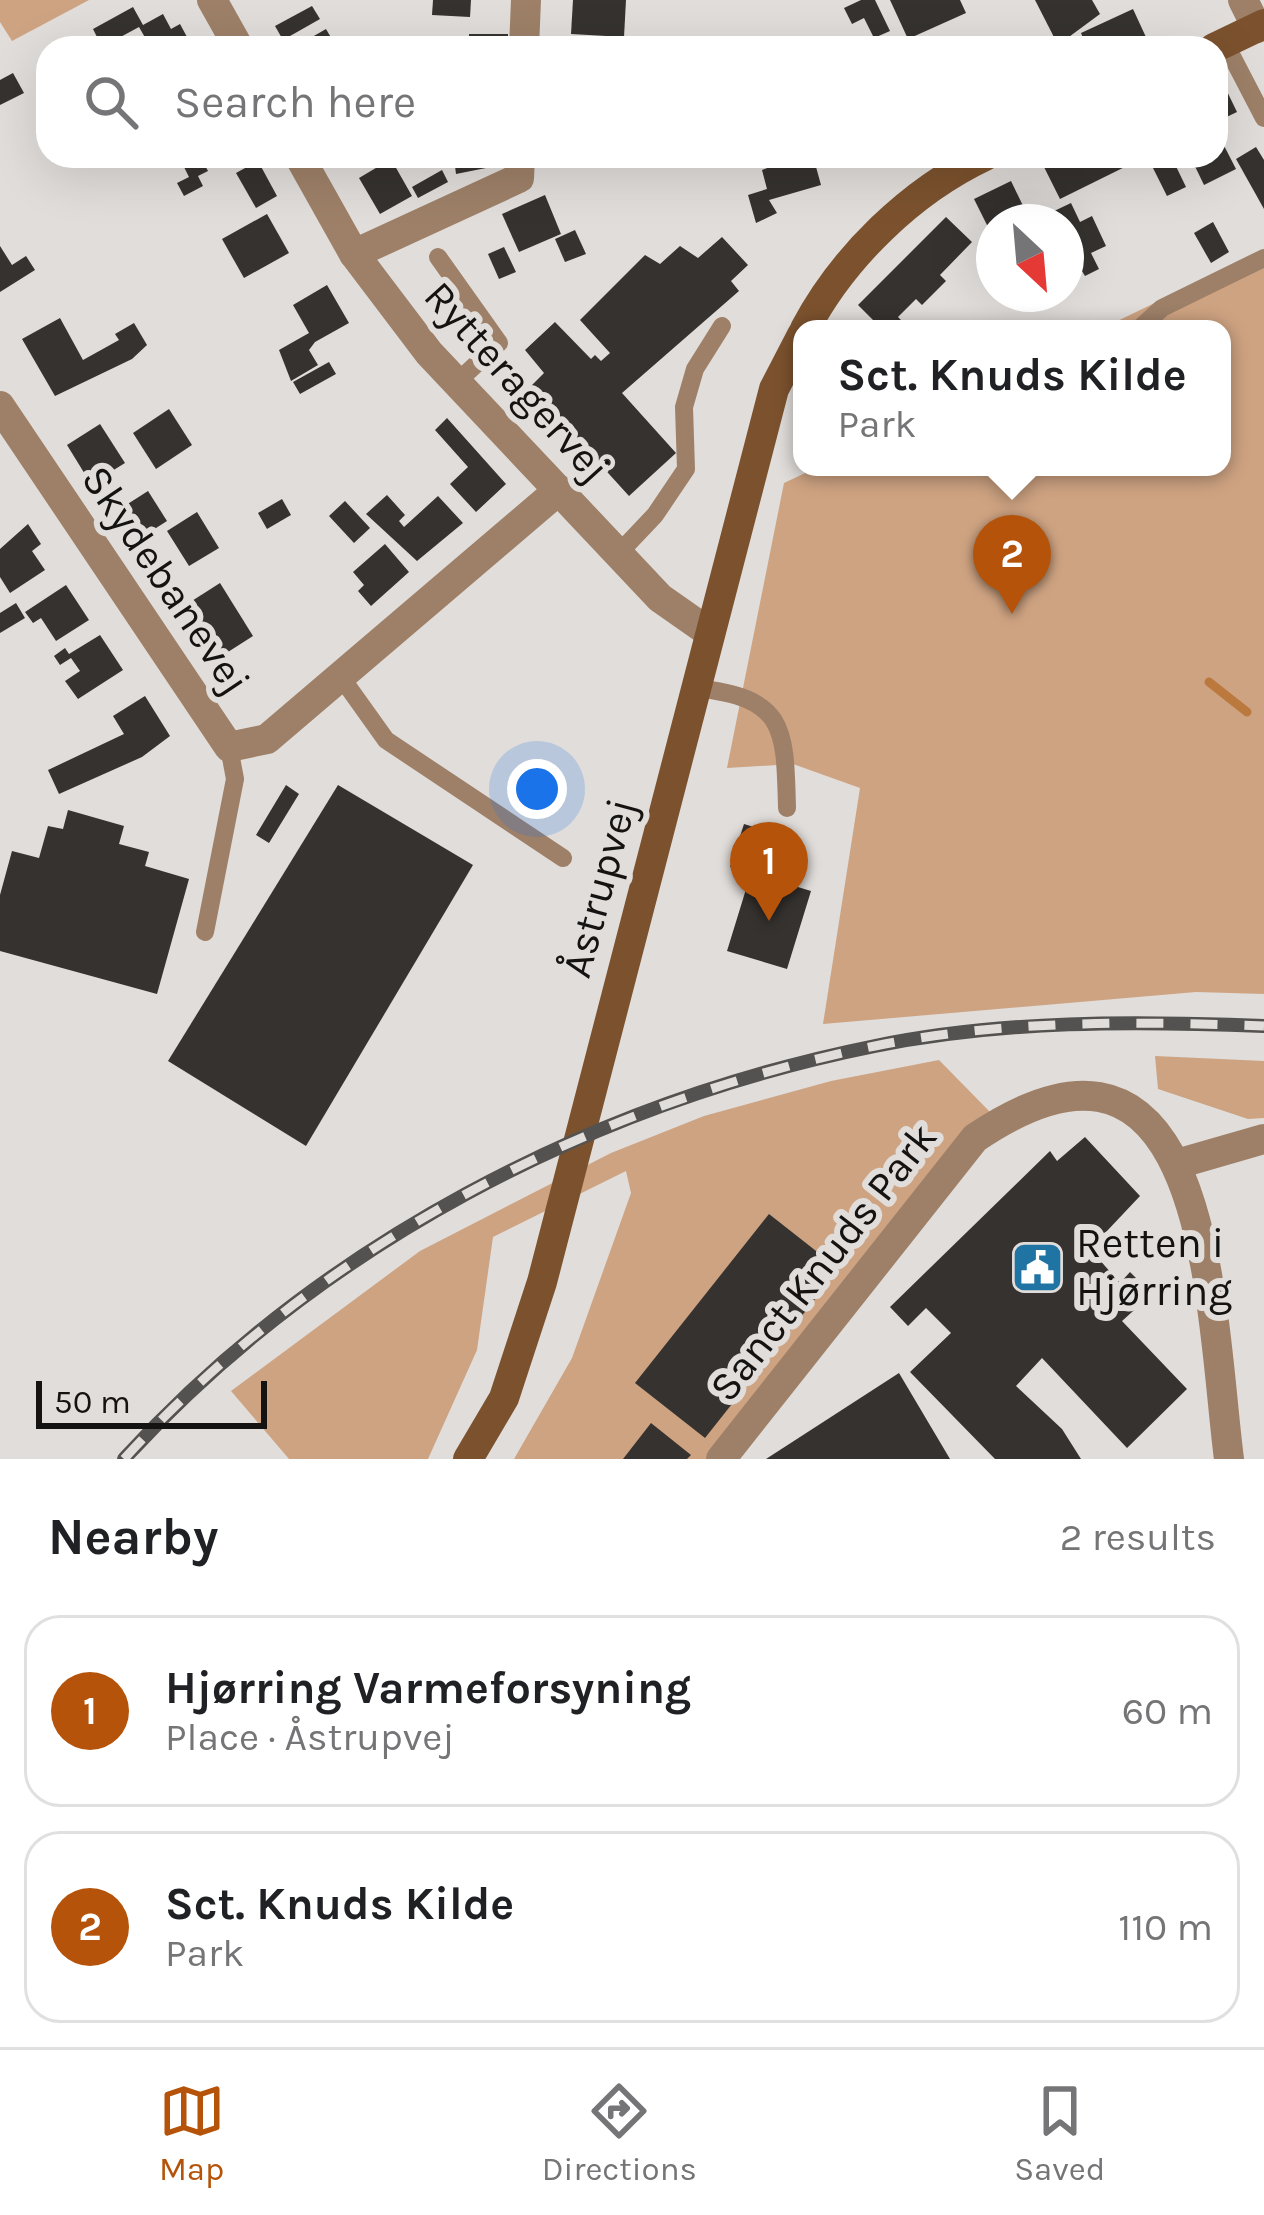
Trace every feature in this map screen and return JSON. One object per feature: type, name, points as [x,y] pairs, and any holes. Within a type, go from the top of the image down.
[{"type":"street","points":[[212,0],[232,36]]},
{"type":"street","points":[[524,36],[526,0]]},
{"type":"street","points":[[1228,38],[1254,17]]},
{"type":"street","name":"Rytteragervej","points":[[306,168],[354,254],[457,382],[660,598],[710,633]]},
{"type":"street","points":[[354,254],[519,178],[519,168]]},
{"type":"street","name":"Åstrupvej","points":[[812,320],[860,251],[904,208],[966,168]]},
{"type":"street","name":"Åstrupvej","points":[[468,1459],[504,1398],[542,1282],[774,389],[793,353]]},
{"type":"street","name":"Skydebanevej","points":[[0,406],[229,747],[267,739],[559,490]]},
{"type":"street","name":"Sanct Knuds Park","points":[[721,1459],[905,1224],[987,1130],[1022,1108],[1069,1094],[1119,1100],[1149,1124],[1177,1164],[1194,1210],[1229,1459]]},
{"type":"street","points":[[1177,1164],[1264,1139]]},
{"type":"lane","points":[[1228,60],[1264,118]]},
{"type":"lane","points":[[439,257],[499,344],[457,382]]},
{"type":"lane","points":[[1149,320],[1162,308],[1264,258]]},
{"type":"lane","points":[[619,554],[655,515],[686,469],[684,406],[694,369],[722,326]]},
{"type":"lane","points":[[340,676],[386,740],[562,858]]},
{"type":"lane","points":[[696,688],[732,692],[772,715],[785,739],[788,808]]},
{"type":"lane","points":[[205,932],[235,779],[229,747]]},
{"type":"shaded area","points":[[0,0],[89,0],[12,41],[0,22]]},
{"type":"shaded area","points":[[1264,250],[1264,994],[1196,992],[823,1024],[860,788],[793,764],[727,768],[784,483],[799,476],[1231,476],[1231,320],[1120,320]]},
{"type":"shaded area","points":[[1155,1056],[1264,1061],[1264,1118],[1248,1119],[1158,1089]]},
{"type":"shaded area","points":[[939,1060],[990,1112],[707,1459],[514,1459],[572,1358],[631,1193],[626,1171],[493,1237],[477,1350],[428,1459],[289,1459],[231,1391],[420,1251],[611,1153],[704,1116],[831,1081]]},
{"type":"building","points":[[433,0],[471,0],[470,17],[432,15]]},
{"type":"building","points":[[573,0],[626,0],[624,36],[571,34]]},
{"type":"building","points":[[875,0],[890,31],[873,36],[864,18],[852,24],[844,8]]},
{"type":"building","points":[[890,0],[960,0],[966,13],[907,36]]},
{"type":"building","points":[[1035,0],[1092,0],[1100,14],[1070,36],[1053,36]]},
{"type":"building","points":[[312,6],[320,19],[290,36],[281,36],[275,26]]},
{"type":"building","points":[[133,7],[143,25],[163,14],[171,29],[180,24],[186,36],[144,36],[139,27],[122,36],[96,36],[93,29]]},
{"type":"building","points":[[1133,9],[1145,36],[1082,36]]},
{"type":"building","points":[[13,73],[24,93],[0,105],[0,80]]},
{"type":"building","points":[[1228,93],[1237,112],[1228,116]]},
{"type":"building","points":[[1256,147],[1264,160],[1264,209],[1236,159]]},
{"type":"building","points":[[1228,153],[1236,169],[1204,185],[1196,168],[1228,168]]},
{"type":"building","points":[[184,168],[208,171],[198,176],[203,186],[184,196],[177,183],[189,177]]},
{"type":"building","points":[[262,168],[277,196],[256,208],[236,173]]},
{"type":"building","points":[[376,168],[396,168],[412,196],[380,214],[359,178]]},
{"type":"building","points":[[455,168],[486,168],[456,174]]},
{"type":"building","points":[[816,168],[821,185],[769,200],[777,213],[756,223],[748,195],[767,189],[762,170]]},
{"type":"building","points":[[1044,168],[1123,168],[1060,199]]},
{"type":"building","points":[[1153,168],[1177,168],[1186,187],[1167,196]]},
{"type":"building","points":[[442,170],[448,182],[418,198],[412,187]]},
{"type":"building","points":[[1011,181],[1022,204],[976,204],[974,199]]},
{"type":"building","points":[[545,195],[561,234],[519,252],[502,214]]},
{"type":"building","points":[[267,214],[289,253],[244,278],[222,239]]},
{"type":"building","points":[[1092,216],[1106,246],[1091,253],[1099,269],[1085,276],[1084,220]]},
{"type":"building","points":[[946,217],[972,242],[940,275],[946,281],[922,305],[916,299],[898,317],[901,320],[873,320],[858,305]]},
{"type":"building","points":[[1213,222],[1229,252],[1211,263],[1194,233]]},
{"type":"building","points":[[575,230],[586,254],[565,262],[555,239]]},
{"type":"building","points":[[722,237],[748,265],[731,281],[739,291],[622,393],[676,453],[629,496],[530,387],[544,373],[525,350],[555,322],[591,359],[595,355],[601,361],[610,353],[580,320],[645,255],[660,264],[680,246],[698,258]]},
{"type":"building","points":[[0,246],[12,265],[26,256],[35,270],[0,292]]},
{"type":"building","points":[[504,247],[516,272],[499,279],[488,254]]},
{"type":"building","points":[[327,285],[349,323],[315,342],[309,350],[318,365],[291,381],[279,350],[309,333],[293,305]]},
{"type":"building","points":[[60,318],[83,360],[119,340],[115,334],[134,323],[147,345],[132,359],[55,396],[22,339]]},
{"type":"building","points":[[329,362],[336,374],[300,394],[293,382]]},
{"type":"building","points":[[169,409],[192,445],[156,469],[133,433]]},
{"type":"building","points":[[447,418],[506,484],[476,512],[450,484],[468,467],[435,430]]},
{"type":"building","points":[[100,424],[125,463],[91,484],[67,445]]},
{"type":"building","points":[[148,491],[167,521],[131,544],[112,514]]},
{"type":"building","points":[[387,495],[405,515],[399,521],[404,527],[438,496],[463,523],[417,561],[366,514]]},
{"type":"building","points":[[282,499],[291,515],[267,529],[258,513]]},
{"type":"building","points":[[345,501],[370,528],[354,543],[329,516]]},
{"type":"building","points":[[197,512],[219,548],[189,566],[167,531]]},
{"type":"building","points":[[28,524],[41,544],[32,551],[45,570],[10,593],[0,577],[0,549]]},
{"type":"building","points":[[385,544],[409,572],[371,606],[358,591],[364,585],[353,572]]},
{"type":"building","points":[[220,583],[253,636],[217,659],[184,606]]},
{"type":"building","points":[[66,585],[89,620],[56,641],[41,618],[33,623],[25,612]]},
{"type":"building","points":[[16,603],[25,618],[0,633],[0,613]]},
{"type":"building","points":[[100,635],[123,670],[78,699],[65,681],[80,671],[71,658],[60,665],[54,656],[65,648],[69,654]]},
{"type":"building","points":[[145,696],[170,736],[142,757],[59,794],[48,770],[124,734],[113,716]]},
{"type":"building","points":[[286,785],[299,794],[269,843],[256,835]]},
{"type":"building","points":[[338,785],[473,865],[306,1146],[168,1061]]},
{"type":"building","points":[[68,810],[124,826],[119,844],[149,852],[145,866],[189,879],[157,994],[0,951],[0,895],[12,851],[39,858],[48,826],[63,829]]},
{"type":"building","points":[[744,824],[792,839],[778,881],[811,891],[787,969],[727,951],[751,873],[730,867]]},
{"type":"building","points":[[1085,1137],[1140,1196],[1090,1249],[1120,1283],[1130,1272],[1152,1294],[1122,1321],[1187,1389],[1127,1448],[1042,1358],[1016,1386],[1062,1429],[1081,1459],[995,1459],[910,1372],[951,1333],[926,1308],[908,1326],[890,1307],[1050,1151],[1057,1161]]},
{"type":"building","points":[[769,1214],[839,1269],[705,1438],[635,1383]]},
{"type":"building","points":[[899,1373],[950,1459],[766,1459]]},
{"type":"building","points":[[651,1423],[691,1455],[687,1459],[623,1459]]},
{"type":"waterway","points":[[1209,682],[1247,712]]},
{"type":"railway","points":[[124,1459],[201,1382],[284,1312],[373,1249],[466,1194],[564,1145],[666,1104],[769,1071],[923,1037],[1069,1024],[1264,1026]]},
{"type":"place","name":"Sct. Knuds Kilde","points":[[1012,614]]},
{"type":"place","name":"Hjørring Varmeforsyning","points":[[769,921]]},
{"type":"place","name":"Retten i Hjørring","points":[[1037,1267]]}]
